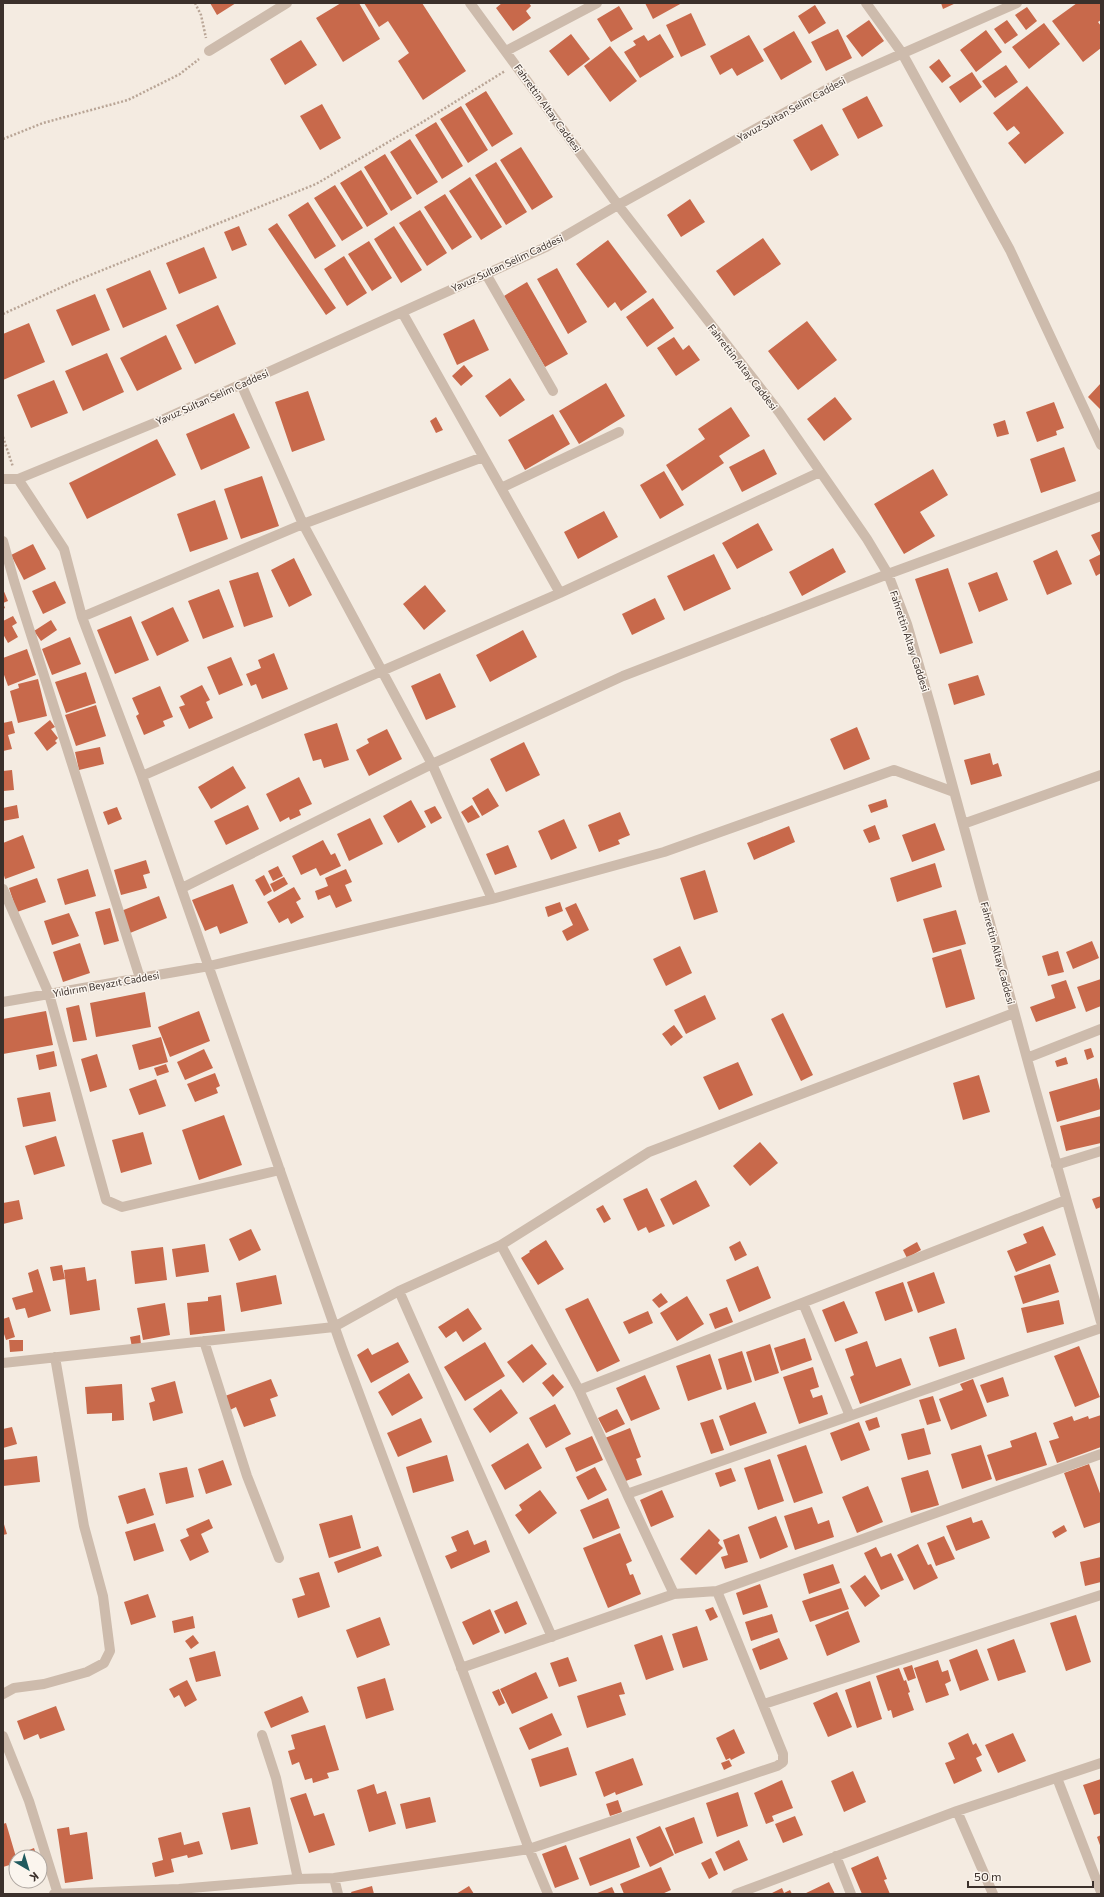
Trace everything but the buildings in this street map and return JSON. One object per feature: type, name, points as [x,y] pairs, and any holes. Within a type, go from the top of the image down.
[{"type":"street","points":[[209,51],[287,3]]},
{"type":"street","name":"Fahrettin Altay Caddesi","points":[[470,3],[618,205],[779,412],[867,539],[888,574],[907,624],[1056,1165],[1101,1322]]},
{"type":"street","points":[[506,51],[597,3]]},
{"type":"street","points":[[866,3],[902,53],[1010,250],[1101,445]]},
{"type":"street","name":"Yavuz Sultan Selim Caddesi","points":[[3,479],[18,479],[164,419],[546,247],[618,205],[849,77],[1017,3]]},
{"type":"street","points":[[486,274],[553,391]]},
{"type":"street","points":[[402,312],[560,593]]},
{"type":"street","points":[[241,384],[303,524],[383,670],[432,764],[492,899]]},
{"type":"street","points":[[501,488],[619,432]]},
{"type":"street","points":[[82,617],[303,524],[483,457]]},
{"type":"street","points":[[142,776],[560,593],[820,472]]},
{"type":"street","points":[[18,479],[64,549],[82,617],[142,776],[182,888],[334,1327],[529,1850],[548,1894]]},
{"type":"street","points":[[182,888],[432,764],[623,676],[888,574],[1101,496]]},
{"type":"street","points":[[3,541],[14,581],[140,978]]},
{"type":"street","name":"Yıldırım Beyazıt Caddesi","points":[[3,1002],[209,966],[492,899],[664,852],[894,770],[954,792]]},
{"type":"street","points":[[963,824],[1101,775]]},
{"type":"street","points":[[3,889],[49,994],[106,1200],[122,1207],[280,1170]]},
{"type":"street","points":[[3,1363],[334,1327],[399,1291],[501,1245],[649,1152],[1014,1013]]},
{"type":"street","points":[[1027,1058],[1101,1029]]},
{"type":"street","points":[[1056,1165],[1101,1151]]},
{"type":"street","points":[[579,1390],[1066,1200]]},
{"type":"street","points":[[501,1245],[579,1390],[674,1594]]},
{"type":"street","points":[[399,1291],[552,1637]]},
{"type":"street","points":[[803,1303],[850,1416]]},
{"type":"street","points":[[627,1494],[1101,1328]]},
{"type":"street","points":[[204,1341],[247,1476],[279,1558]]},
{"type":"street","points":[[3,1694],[14,1688],[44,1684],[87,1672],[104,1663],[110,1651],[103,1596],[84,1526],[55,1357]]},
{"type":"street","points":[[461,1668],[674,1594],[717,1591],[1101,1454]]},
{"type":"street","points":[[54,1894],[179,1889],[298,1878],[334,1878],[529,1850],[777,1766],[783,1762],[783,1754],[717,1591]]},
{"type":"street","points":[[764,1704],[1101,1595]]},
{"type":"street","points":[[3,1736],[29,1802],[58,1894]]},
{"type":"street","points":[[262,1736],[276,1778],[298,1878]]},
{"type":"street","points":[[736,1894],[956,1811],[1101,1763]]},
{"type":"street","points":[[1057,1778],[1101,1892]]},
{"type":"street","points":[[956,1811],[993,1894]]},
{"type":"street","points":[[836,1856],[851,1894]]},
{"type":"street","points":[[334,1878],[338,1894]]},
{"type":"path","points":[[3,139],[43,123],[128,100],[180,74],[209,51],[201,15],[195,3]]},
{"type":"path","points":[[3,314],[73,282],[316,184],[421,123],[516,64]]},
{"type":"path","points":[[3,437],[18,479]]}]
